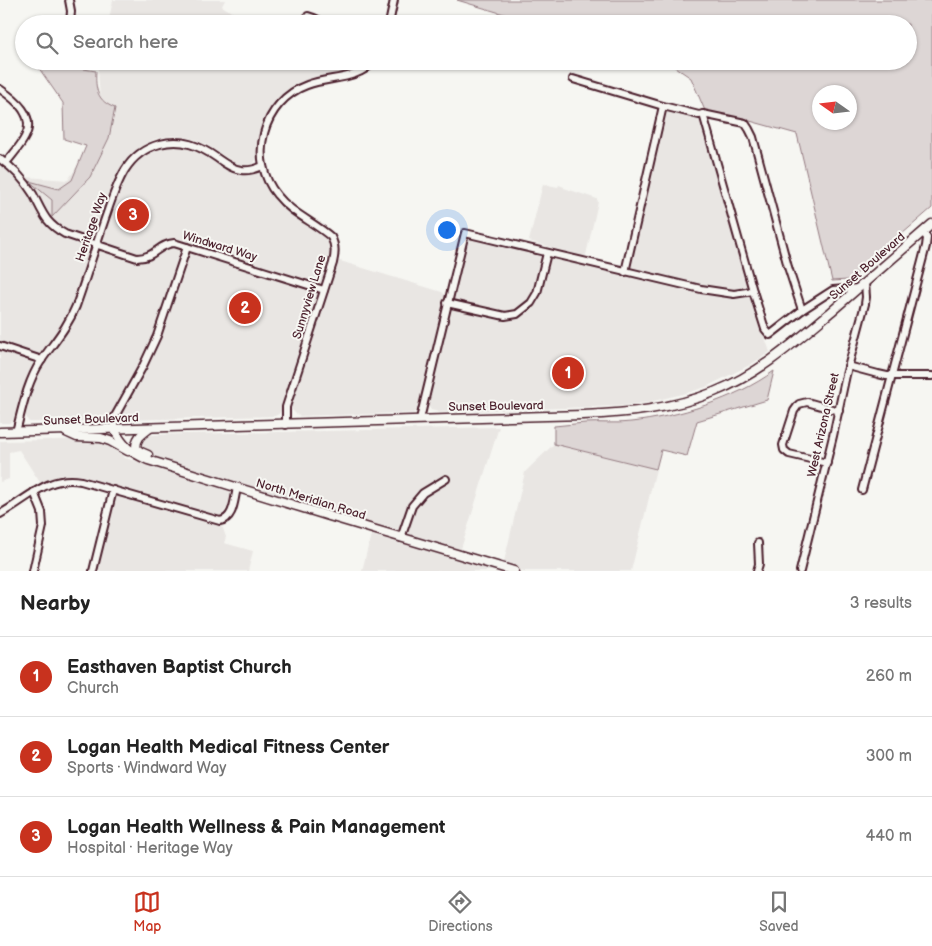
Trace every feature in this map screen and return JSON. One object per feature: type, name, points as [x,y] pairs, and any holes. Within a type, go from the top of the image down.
[{"type":"main road","name":"Sunset Boulevard","points":[[0,432],[616,414],[686,402],[738,381],[785,351],[932,224]]},
{"type":"main road","points":[[150,428],[140,436],[136,442],[136,448],[169,467]]},
{"type":"main road","name":"North Meridian Road","points":[[114,429],[119,438],[134,453],[169,467],[514,571]]},
{"type":"main road","points":[[64,431],[77,438],[100,438],[110,441],[124,450],[134,453]]},
{"type":"street","points":[[69,0],[71,15]]},
{"type":"street","points":[[391,15],[394,0]]},
{"type":"street","name":"Sunnyview Lane","points":[[286,425],[286,406],[324,290],[335,248],[333,242],[326,234],[292,209],[277,195],[267,179],[263,166],[261,147],[273,112],[296,90],[308,84],[358,73],[363,70]]},
{"type":"street","points":[[573,79],[663,106],[699,115],[703,114],[745,123],[754,142],[788,267],[802,310]]},
{"type":"street","points":[[0,89],[22,107],[28,124],[23,140],[3,161]]},
{"type":"street","points":[[625,272],[663,106]]},
{"type":"street","points":[[703,114],[753,290],[765,329],[770,335],[802,310],[833,290],[862,286]]},
{"type":"street","name":"Heritage Way","points":[[16,432],[32,378],[68,322],[119,181],[124,171],[136,157],[152,147],[169,142],[185,142],[204,149],[238,170],[263,166]]},
{"type":"street","name":"Windward Way","points":[[3,161],[22,178],[48,222],[65,234],[137,258],[144,258],[164,245],[174,243],[324,290]]},
{"type":"street","points":[[862,490],[926,246],[927,238],[923,232]]},
{"type":"street","points":[[420,420],[464,233],[701,289],[734,294],[753,290]]},
{"type":"street","points":[[114,429],[114,418],[143,366],[157,336],[187,247]]},
{"type":"street","points":[[447,303],[504,316],[517,314],[531,303],[537,293],[547,253]]},
{"type":"street","name":"West Arizona Street","points":[[800,571],[848,366],[865,304],[866,297],[862,286]]},
{"type":"street","points":[[0,346],[42,360]]},
{"type":"street","points":[[848,366],[893,376],[932,376]]},
{"type":"street","points":[[826,463],[789,454],[784,450],[783,445],[794,410],[799,404],[807,402],[839,410]]},
{"type":"street","points":[[0,514],[48,484],[64,479],[81,481],[220,521],[226,520],[230,516],[237,488]]},
{"type":"street","points":[[402,538],[412,506],[424,493],[446,479]]},
{"type":"street","points":[[93,571],[113,490]]},
{"type":"street","points":[[34,492],[42,512],[43,526],[34,571]]},
{"type":"street","points":[[757,571],[758,543]]},
{"type":"shaded area","points":[[113,0],[225,0],[222,6],[236,15],[110,15]]},
{"type":"shaded area","points":[[457,0],[932,0],[932,208],[849,280],[832,281],[797,134],[750,121],[706,113],[691,78],[679,70],[917,70],[917,15],[507,15]]},
{"type":"shaded area","points":[[40,70],[96,71],[98,94],[104,102],[115,108],[109,138],[90,177],[52,217],[52,200],[29,181],[59,189],[72,180],[86,146],[64,139],[63,103]]},
{"type":"shaded area","points":[[98,70],[354,70],[346,75],[303,82],[282,97],[266,120],[258,157],[249,166],[241,167],[207,145],[197,140],[182,137],[172,136],[155,139],[140,147],[124,163],[119,171],[96,237],[92,240],[66,231],[51,221],[25,177],[68,180],[102,128]]},
{"type":"shaded area","points":[[665,110],[700,118],[701,120],[748,288],[734,290],[716,288],[630,269],[651,164]]},
{"type":"shaded area","points":[[172,145],[182,145],[200,151],[232,173],[249,175],[257,172],[262,173],[274,197],[283,207],[328,241],[331,255],[322,282],[318,284],[178,240],[169,239],[163,241],[157,244],[151,251],[139,255],[104,242],[103,238],[127,173],[134,163],[151,151]]},
{"type":"shaded area","points":[[0,164],[23,186],[46,224],[64,237],[90,246],[91,249],[73,305],[65,322],[43,353],[39,355],[0,342]]},
{"type":"shaded area","points":[[543,184],[558,187],[559,185],[597,199],[598,202],[586,255],[583,257],[529,241]]},
{"type":"shaded area","points":[[470,238],[541,256],[532,296],[525,304],[507,312],[454,300],[467,241]]},
{"type":"shaded area","points":[[174,247],[180,250],[180,253],[154,332],[109,417],[104,421],[29,422],[25,413],[37,375],[75,319],[97,252],[141,263],[153,259],[164,249]]},
{"type":"shaded area","points":[[190,253],[318,293],[319,295],[279,414],[275,416],[120,419],[119,415],[160,337]]},
{"type":"shaded area","points":[[552,258],[715,296],[734,297],[750,295],[770,352],[750,365],[706,387],[645,403],[623,406],[439,412],[431,410],[428,402],[450,310],[454,309],[504,321],[520,317],[538,302],[549,261]]},
{"type":"shaded area","points":[[337,261],[442,292],[445,295],[419,408],[415,412],[300,416],[292,410],[290,404]]},
{"type":"shaded area","points":[[0,350],[30,360],[33,363],[33,368],[14,420],[9,423],[0,423]]},
{"type":"shaded area","points":[[774,371],[767,400],[697,421],[687,456],[661,450],[656,469],[554,444],[554,426],[585,423],[625,423],[667,416],[724,398],[759,381]]},
{"type":"shaded area","points":[[499,427],[460,552],[161,459],[142,451],[139,442],[144,435]]},
{"type":"shaded area","points":[[102,439],[125,458],[240,491],[219,518],[74,475],[41,484],[19,450],[9,452],[9,479],[0,482],[0,441]]},
{"type":"shaded area","points":[[554,444],[656,469],[631,571],[524,571],[503,566],[525,472]]},
{"type":"shaded area","points":[[116,495],[222,526],[226,537],[224,543],[253,551],[248,571],[97,571]]},
{"type":"shaded area","points":[[371,535],[499,571],[362,571]]},
{"type":"place","name":"Logan Health Wellness & Pain Management","points":[[133,215]]},
{"type":"place","name":"Logan Health Medical Fitness Center","points":[[245,308]]},
{"type":"place","name":"Easthaven Baptist Church","points":[[568,373]]}]
